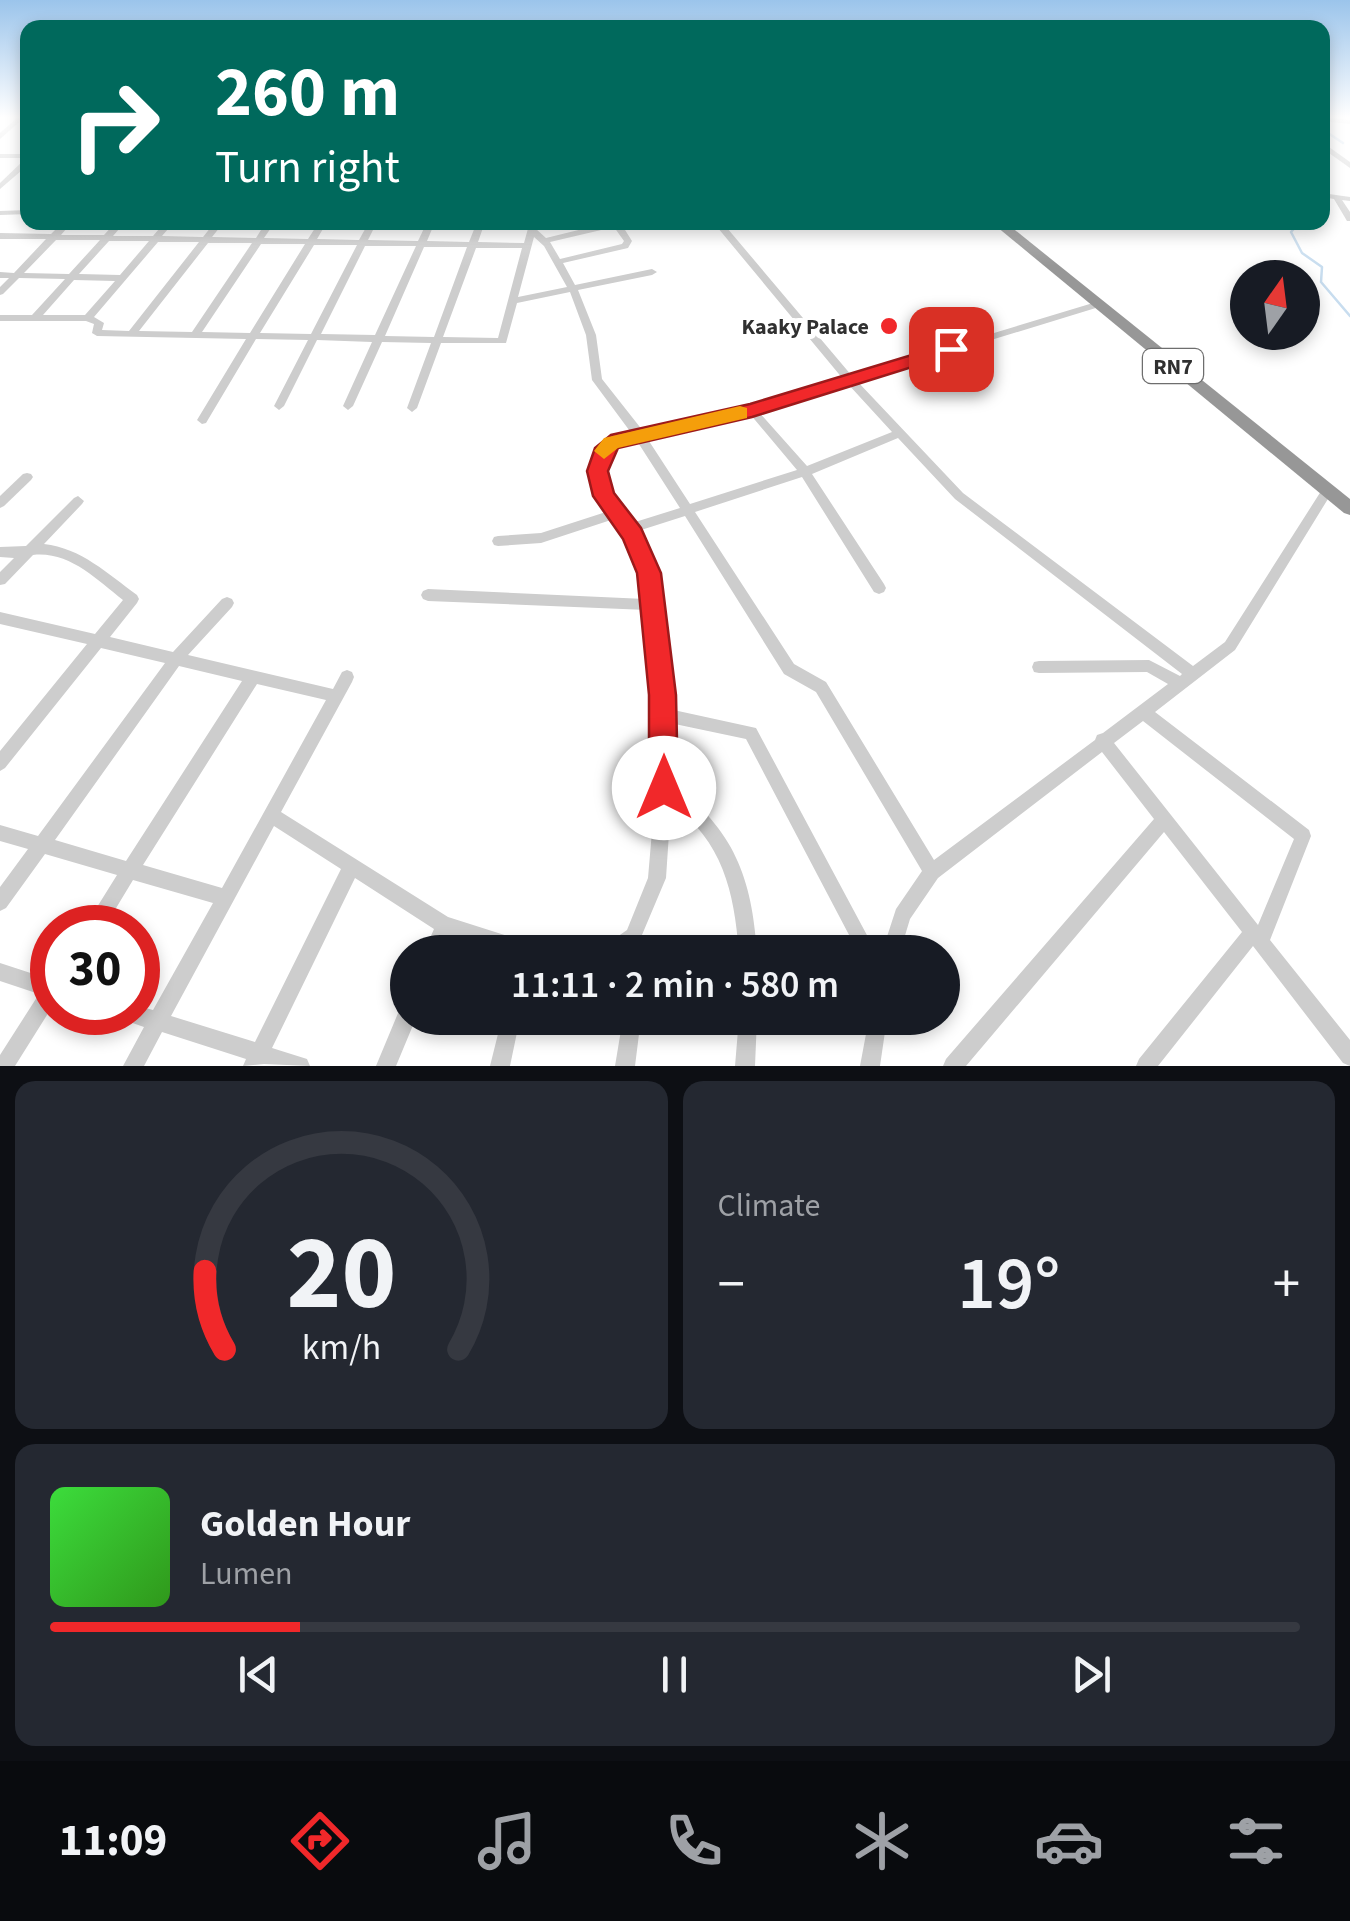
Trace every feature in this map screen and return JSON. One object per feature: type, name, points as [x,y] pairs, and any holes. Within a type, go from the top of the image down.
[{"type":"highway","name":"RN7","points":[[1007,230],[1350,508]]},
{"type":"street","points":[[0,187],[4,179]]},
{"type":"street","points":[[1330,197],[1350,199]]},
{"type":"street","points":[[1337,198],[1350,219]]},
{"type":"street","points":[[0,292],[61,230]]},
{"type":"street","points":[[35,318],[114,230]]},
{"type":"street","points":[[88,318],[163,230]]},
{"type":"street","points":[[132,333],[214,230]]},
{"type":"street","points":[[195,334],[266,230]]},
{"type":"street","points":[[202,420],[318,230]]},
{"type":"street","points":[[279,406],[369,230]]},
{"type":"street","points":[[348,406],[427,230]]},
{"type":"street","points":[[412,408],[481,230]]},
{"type":"street","points":[[0,318],[88,318],[99,323],[97,332],[502,341],[532,230]]},
{"type":"street","points":[[536,230],[572,288],[591,335],[597,380],[640,436],[789,669],[821,687],[932,872]]},
{"type":"street","points":[[544,241],[587,230]]},
{"type":"street","points":[[557,262],[625,246],[628,241],[620,230]]},
{"type":"street","points":[[724,230],[851,381],[959,496],[1186,678]]},
{"type":"street","points":[[0,236],[528,246]]},
{"type":"street","points":[[512,301],[652,272]]},
{"type":"street","points":[[0,275],[122,278]]},
{"type":"street","points":[[633,935],[657,878],[664,788],[664,715],[649,573],[629,529],[604,496],[597,471],[602,453],[611,443],[752,410],[1096,305]]},
{"type":"street","points":[[752,410],[805,472],[879,588]]},
{"type":"street","points":[[629,529],[805,472],[898,434]]},
{"type":"street","points":[[0,503],[27,478]]},
{"type":"street","points":[[897,935],[902,915],[932,872],[1230,646],[1328,491]]},
{"type":"street","points":[[0,580],[78,501]]},
{"type":"street","points":[[498,541],[541,538],[617,513]]},
{"type":"street","points":[[0,552],[18,556],[52,549],[69,555],[132,599],[0,763]]},
{"type":"street","points":[[428,595],[653,606]]},
{"type":"street","points":[[0,902],[176,659],[227,603]]},
{"type":"street","points":[[0,618],[336,696]]},
{"type":"street","points":[[1039,668],[1149,666],[1186,678]]},
{"type":"street","points":[[160,1018],[347,676]]},
{"type":"street","points":[[108,905],[253,677]]},
{"type":"street","points":[[1142,711],[1303,836],[1257,937],[1146,1066]]},
{"type":"street","points":[[664,715],[750,733],[858,935]]},
{"type":"street","points":[[1102,740],[1349,1061]]},
{"type":"street","points":[[664,788],[688,803],[719,842],[746,906],[747,935]]},
{"type":"street","points":[[271,815],[444,925],[474,935]]},
{"type":"street","points":[[953,1066],[1164,819]]},
{"type":"street","points":[[0,833],[226,898]]},
{"type":"street","points":[[256,1060],[352,866]]},
{"type":"street","points":[[440,935],[444,925]]},
{"type":"street","points":[[0,972],[30,982]]},
{"type":"street","points":[[160,1023],[256,1060],[300,1066]]},
{"type":"street","points":[[4,1066],[30,1025]]},
{"type":"street","points":[[134,1066],[151,1035]]},
{"type":"street","points":[[386,1066],[399,1035]]},
{"type":"street","points":[[500,1066],[506,1035]]},
{"type":"street","points":[[625,1066],[630,1035]]},
{"type":"street","points":[[746,1066],[747,1035]]},
{"type":"street","points":[[870,1066],[875,1035]]},
{"type":"waterway","points":[[1293,230],[1302,253],[1322,267],[1321,282],[1350,316]]},
{"type":"slow traffic","points":[[604,451],[611,443],[740,413]]},
{"type":"place","name":"Kaaky Palace","points":[[889,326]]},
{"type":"route","points":[[664,788],[664,715],[649,573],[633,534],[604,496],[597,471],[602,453],[611,443],[752,410],[951,349]]}]
